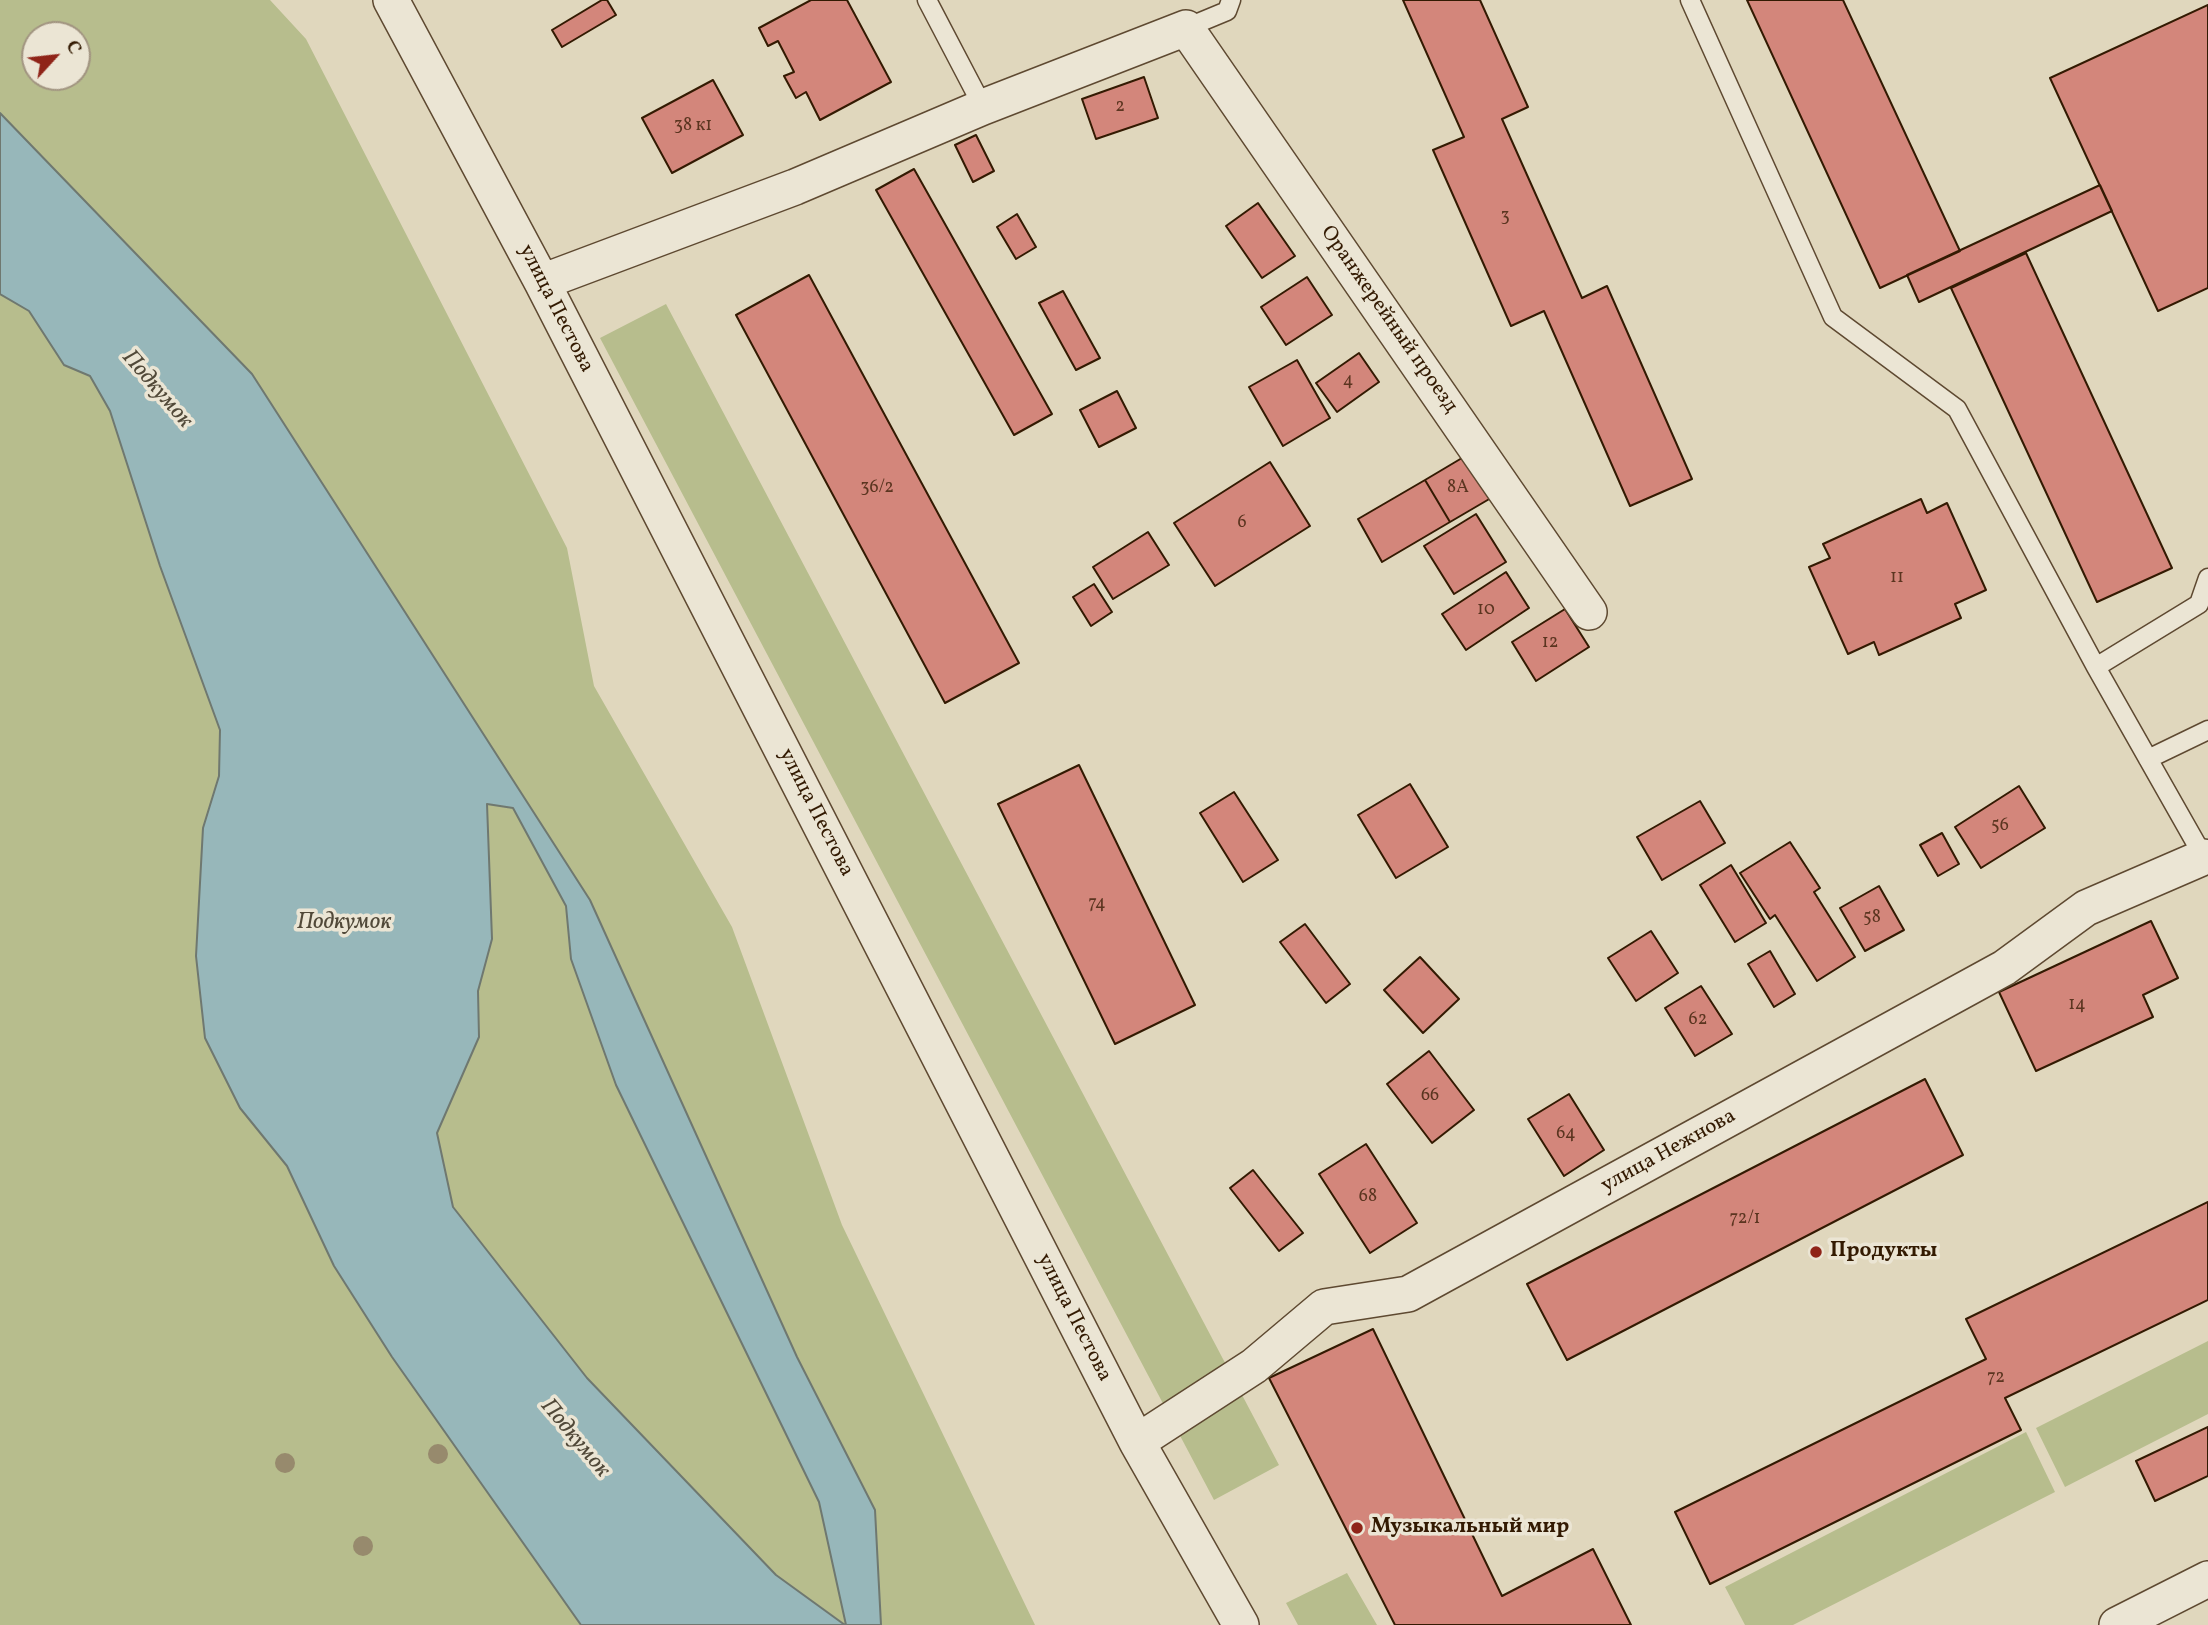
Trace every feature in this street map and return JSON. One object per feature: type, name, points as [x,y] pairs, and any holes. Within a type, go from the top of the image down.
[{"type":"street","name":"улица Пестова","points":[[391,0],[542,282],[1137,1442],[1241,1625]]},
{"type":"street","points":[[542,282],[795,187],[984,107],[1186,28]]},
{"type":"street","name":"Оранжерейный проезд","points":[[1186,28],[1589,612]]},
{"type":"street","name":"улица Нежнова","points":[[1137,1442],[1254,1366],[1324,1307],[1408,1294],[2004,968],[2086,908],[2206,860]]},
{"type":"street","points":[[2117,1625],[2208,1578]]},
{"type":"lane","points":[[927,0],[984,107]]},
{"type":"lane","points":[[1186,28],[1227,11],[1231,0]]},
{"type":"lane","points":[[1690,0],[1833,317],[1958,409],[2096,667],[2206,860]]},
{"type":"lane","points":[[2096,667],[2199,604],[2208,578]]},
{"type":"lane","points":[[2148,759],[2208,730]]},
{"type":"green space","points":[[0,0],[270,0],[306,39],[567,548],[594,686],[732,927],[842,1225],[1035,1625],[881,1625],[875,1510],[797,1357],[590,900],[252,374],[0,113]]},
{"type":"green space","points":[[0,294],[29,310],[64,365],[90,376],[110,411],[160,566],[220,730],[219,776],[203,828],[196,956],[205,1038],[240,1108],[287,1166],[334,1266],[392,1357],[581,1625],[0,1625]]},
{"type":"green space","points":[[666,304],[1279,1465],[1214,1500],[600,338]]},
{"type":"green space","points":[[487,804],[513,808],[566,906],[571,959],[616,1085],[819,1502],[846,1625],[776,1575],[587,1378],[453,1207],[437,1133],[479,1037],[478,991],[492,939]]},
{"type":"green space","points":[[2208,1341],[2208,1414],[2065,1487],[2036,1428]]},
{"type":"green space","points":[[2026,1432],[2055,1492],[1793,1625],[1745,1625],[1725,1587]]},
{"type":"green space","points":[[1347,1573],[1377,1625],[1298,1625],[1286,1603]]},
{"type":"water","name":"Подкумок","points":[[0,113],[252,374],[590,900],[797,1357],[875,1510],[881,1625],[846,1625],[819,1502],[616,1085],[571,959],[566,906],[513,808],[487,804],[492,939],[478,991],[479,1037],[437,1133],[453,1207],[587,1378],[776,1575],[845,1625],[581,1625],[392,1357],[334,1266],[287,1166],[240,1108],[205,1038],[196,956],[203,828],[219,776],[220,730],[160,566],[110,411],[90,376],[64,365],[29,311],[0,294]]},
{"type":"building","points":[[602,0],[607,0],[616,15],[562,47],[552,30]]},
{"type":"building","points":[[811,0],[847,0],[891,82],[820,120],[806,92],[796,98],[784,76],[794,72],[778,41],[768,46],[759,28]]},
{"type":"building","points":[[1403,0],[1480,0],[1528,107],[1502,119],[1582,298],[1607,286],[1692,479],[1630,506],[1544,311],[1511,326],[1433,150],[1464,137]]},
{"type":"building","points":[[1747,0],[1843,0],[1960,251],[1880,288]]},
{"type":"building","points":[[2208,5],[2208,288],[2158,311],[2050,78]]},
{"type":"building","points":[[1144,77],[1158,118],[1096,139],[1082,99]]},
{"type":"building","points":[[713,80],[743,135],[672,173],[642,118]]},
{"type":"building","points":[[976,135],[994,171],[973,182],[955,145]]},
{"type":"building","points":[[914,169],[1052,414],[1014,435],[876,190]]},
{"type":"building","points":[[2100,185],[2112,211],[1919,302],[1907,275]]},
{"type":"building","points":[[1258,203],[1295,256],[1262,278],[1226,226]]},
{"type":"building","points":[[1017,214],[1036,247],[1016,259],[997,227]]},
{"type":"building","points":[[2026,253],[2172,568],[2097,602],[1951,288]]},
{"type":"building","points":[[809,275],[1019,663],[945,703],[736,315]]},
{"type":"building","points":[[1307,277],[1332,315],[1286,345],[1261,307]]},
{"type":"building","points":[[1063,291],[1100,358],[1076,370],[1039,303]]},
{"type":"building","points":[[1359,353],[1379,382],[1337,412],[1316,383]]},
{"type":"building","points":[[1297,360],[1330,418],[1283,446],[1249,387]]},
{"type":"building","points":[[1117,391],[1136,428],[1099,447],[1080,410]]},
{"type":"building","points":[[1467,455],[1491,498],[1450,522],[1425,480]]},
{"type":"building","points":[[1270,462],[1310,526],[1215,586],[1174,523]]},
{"type":"building","points":[[1425,480],[1450,522],[1382,562],[1358,519]]},
{"type":"building","points":[[1921,499],[1927,513],[1947,503],[1986,590],[1955,604],[1961,618],[1879,655],[1874,642],[1848,654],[1809,567],[1830,558],[1823,544]]},
{"type":"building","points":[[1476,514],[1506,562],[1454,594],[1424,546]]},
{"type":"building","points":[[1148,532],[1169,565],[1113,599],[1093,567]]},
{"type":"building","points":[[1506,572],[1529,608],[1466,650],[1442,614]]},
{"type":"building","points":[[1094,584],[1112,612],[1091,626],[1073,597]]},
{"type":"building","points":[[1565,609],[1589,647],[1536,681],[1512,642]]},
{"type":"building","points":[[1079,765],[1195,1005],[1115,1044],[998,804]]},
{"type":"building","points":[[1410,784],[1448,847],[1396,878],[1358,815]]},
{"type":"building","points":[[2019,786],[2045,828],[1981,868],[1955,827]]},
{"type":"building","points":[[1234,792],[1278,860],[1243,882],[1200,813]]},
{"type":"building","points":[[1700,801],[1725,843],[1662,880],[1637,837]]},
{"type":"building","points":[[1942,833],[1959,864],[1938,876],[1920,845]]},
{"type":"building","points":[[1790,842],[1820,888],[1814,892],[1855,957],[1817,981],[1775,915],[1770,919],[1740,873]]},
{"type":"building","points":[[1731,865],[1766,923],[1735,942],[1700,885]]},
{"type":"building","points":[[1879,886],[1904,930],[1865,951],[1840,908]]},
{"type":"building","points":[[2151,921],[2178,978],[2143,995],[2153,1017],[2036,1071],[1999,992]]},
{"type":"building","points":[[1305,924],[1350,984],[1326,1003],[1280,942]]},
{"type":"building","points":[[1651,931],[1678,973],[1636,1001],[1608,958]]},
{"type":"building","points":[[1770,951],[1795,994],[1774,1007],[1748,964]]},
{"type":"building","points":[[1420,957],[1459,999],[1423,1033],[1384,990]]},
{"type":"building","points":[[1701,986],[1732,1034],[1695,1056],[1665,1008]]},
{"type":"building","points":[[1429,1051],[1474,1110],[1432,1143],[1387,1084]]},
{"type":"building","points":[[1925,1079],[1963,1155],[1567,1360],[1527,1284]]},
{"type":"building","points":[[1569,1094],[1604,1150],[1564,1176],[1528,1119]]},
{"type":"building","points":[[1366,1144],[1417,1223],[1370,1253],[1319,1174]]},
{"type":"building","points":[[1253,1170],[1303,1233],[1279,1251],[1230,1188]]},
{"type":"building","points":[[2208,1202],[2208,1300],[2005,1398],[2021,1430],[1710,1584],[1675,1512],[1986,1359],[1966,1319]]},
{"type":"building","points":[[1373,1329],[1502,1596],[1593,1549],[1631,1625],[1395,1625],[1269,1378]]},
{"type":"building","points":[[2208,1427],[2208,1476],[2155,1501],[2136,1461]]},
{"type":"place","name":"Продукты","points":[[1816,1252]]},
{"type":"place","name":"Музыкальный мир","points":[[1357,1528]]}]
